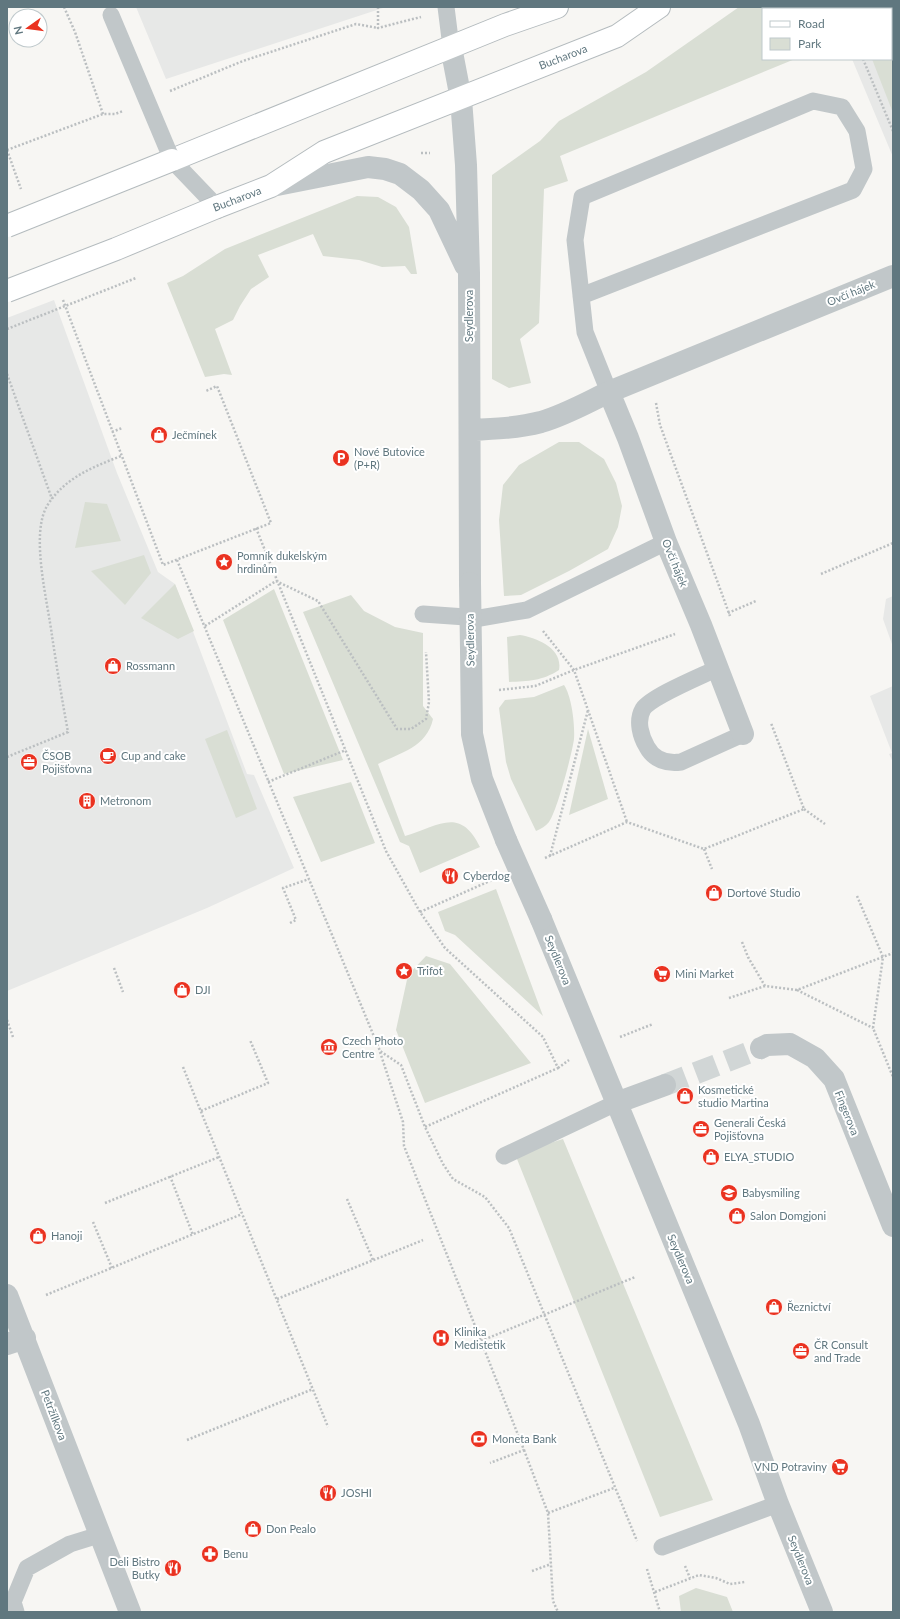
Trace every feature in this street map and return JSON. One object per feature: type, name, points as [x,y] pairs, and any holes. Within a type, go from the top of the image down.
[{"type":"main road","points":[[7,226],[451,47],[558,7]]},
{"type":"main road","name":"Bucharova","points":[[7,291],[116,249],[271,186],[324,152],[617,36],[659,7]]},
{"type":"street","points":[[451,47],[461,99]]},
{"type":"street","name":"Seydlerova","points":[[461,99],[466,165],[469,273],[472,734],[482,779],[506,840],[541,919],[750,1424],[778,1504],[822,1612]]},
{"type":"street","name":"Seydlerova","points":[[271,186],[368,167],[385,169],[400,174],[421,190],[439,210],[469,273]]},
{"type":"street","name":"Ovčí hájek","points":[[470,430],[512,428],[540,422],[568,412],[609,392],[893,276]]},
{"type":"street","name":"Ovčí hájek","points":[[609,392],[628,438],[666,542],[701,625],[743,734]]},
{"type":"street","name":"Fingerova","points":[[761,1048],[767,1045],[790,1044],[815,1058],[834,1079],[893,1226]]},
{"type":"street","points":[[616,1103],[665,1085]]},
{"type":"street","name":"Petržílkova","points":[[7,1295],[16,1341],[99,1535],[130,1612]]},
{"type":"lane","points":[[446,7],[451,47]]},
{"type":"lane","points":[[109,11],[172,160],[217,207]]},
{"type":"lane","points":[[581,296],[853,190],[864,169],[857,131],[842,107],[814,101],[582,197],[575,240],[581,296],[585,332],[609,392]]},
{"type":"lane","points":[[423,614],[480,618],[527,610],[666,542]]},
{"type":"lane","points":[[718,668],[653,700],[643,709],[639,720],[640,730],[644,741],[651,754],[672,763],[681,762],[743,734]]},
{"type":"lane","points":[[504,1156],[616,1103]]},
{"type":"lane","points":[[662,1547],[778,1504]]},
{"type":"lane","points":[[16,1612],[13,1602],[27,1568],[70,1544],[99,1535]]},
{"type":"path","points":[[64,7],[75,32],[103,114]]},
{"type":"path","points":[[378,7],[378,28]]},
{"type":"path","points":[[164,94],[243,61],[356,24],[378,28],[422,17]]},
{"type":"path","points":[[863,60],[893,131]]},
{"type":"path","points":[[7,150],[103,114],[114,114],[129,108]]},
{"type":"path","points":[[7,329],[136,278]]},
{"type":"path","points":[[70,320],[162,565],[271,523],[217,386],[206,391]]},
{"type":"path","points":[[7,374],[52,499]]},
{"type":"path","points":[[655,397],[660,425],[732,620]]},
{"type":"path","points":[[112,432],[122,428]]},
{"type":"path","points":[[7,757],[68,732],[59,688],[40,552],[41,525],[46,507],[58,491],[84,471],[121,456]]},
{"type":"path","points":[[256,528],[386,851],[420,912],[445,948],[544,1037],[558,1068],[425,1127]]},
{"type":"path","points":[[821,574],[893,543]]},
{"type":"path","points":[[177,560],[380,1051],[403,1122],[404,1146],[548,1513],[554,1601],[558,1612]]},
{"type":"path","points":[[205,626],[276,580]]},
{"type":"path","points":[[276,580],[318,601],[396,729],[411,729],[426,719],[429,702],[426,652]]},
{"type":"path","points":[[499,690],[535,686],[574,670],[701,625],[756,602]]},
{"type":"path","points":[[527,610],[574,670],[627,822]]},
{"type":"path","points":[[550,856],[588,710]]},
{"type":"path","points":[[771,722],[804,809],[825,824]]},
{"type":"path","points":[[268,782],[346,750]]},
{"type":"path","points":[[542,859],[627,822],[704,849],[804,809]]},
{"type":"path","points":[[704,849],[712,869]]},
{"type":"path","points":[[290,923],[296,920],[283,888],[308,879]]},
{"type":"path","points":[[420,912],[492,880]]},
{"type":"path","points":[[857,896],[883,957],[873,1028],[893,1077]]},
{"type":"path","points":[[742,942],[748,957],[765,986]]},
{"type":"path","points":[[797,990],[893,953]]},
{"type":"path","points":[[114,968],[123,992]]},
{"type":"path","points":[[729,998],[765,986],[797,990],[873,1028]]},
{"type":"path","points":[[7,1020],[14,1037]]},
{"type":"path","points":[[617,1038],[653,1024]]},
{"type":"path","points":[[201,1111],[268,1083],[250,1040]]},
{"type":"path","points":[[380,1051],[401,1065],[425,1127],[443,1164],[453,1179],[485,1197],[509,1228],[637,1542]]},
{"type":"path","points":[[183,1067],[328,1427]]},
{"type":"path","points":[[104,1203],[219,1157]]},
{"type":"path","points":[[170,1176],[193,1235]]},
{"type":"path","points":[[347,1199],[372,1260]]},
{"type":"path","points":[[46,1295],[242,1214]]},
{"type":"path","points":[[93,1222],[112,1268]]},
{"type":"path","points":[[276,1299],[423,1240]]},
{"type":"path","points":[[481,1341],[635,1277]]},
{"type":"path","points":[[187,1440],[313,1389]]},
{"type":"path","points":[[490,1463],[524,1450]]},
{"type":"path","points":[[548,1513],[614,1488]]},
{"type":"path","points":[[645,1563],[660,1612]]},
{"type":"path","points":[[532,1571],[551,1564]]},
{"type":"path","points":[[655,1592],[699,1575],[716,1578],[730,1584],[745,1582]]},
{"type":"shaded area","points":[[136,7],[386,7],[166,79]]},
{"type":"shaded area","points":[[893,7],[893,157],[852,60],[892,60]]},
{"type":"shaded area","points":[[54,300],[117,473],[158,572],[175,584],[247,774],[254,775],[294,868],[207,908],[7,991],[7,318]]},
{"type":"shaded area","points":[[893,596],[893,647],[883,619],[886,599]]},
{"type":"shaded area","points":[[893,686],[893,762],[889,754],[892,753],[870,696]]},
{"type":"green space","points":[[739,7],[893,7],[893,113],[872,60],[892,60],[892,8],[762,8],[762,60],[793,60],[560,156],[568,181],[544,189],[539,323],[520,339],[531,383],[509,388],[492,379],[492,175],[540,141],[559,121],[646,72]]},
{"type":"green space","points":[[357,196],[378,197],[396,207],[409,227],[417,274],[411,274],[405,266],[382,267],[359,260],[323,256],[313,234],[258,255],[269,277],[251,289],[233,320],[215,329],[232,375],[224,374],[205,377],[167,283],[183,276],[225,249]]},
{"type":"green space","points":[[559,442],[579,442],[604,459],[616,483],[622,506],[618,527],[608,549],[569,571],[521,595],[504,596],[499,520],[503,485],[519,465]]},
{"type":"green space","points":[[85,502],[107,504],[121,541],[75,548]]},
{"type":"green space","points":[[144,555],[151,573],[125,605],[91,571]]},
{"type":"green space","points":[[175,584],[194,631],[178,639],[141,618]]},
{"type":"green space","points":[[274,589],[343,760],[284,774],[223,620]]},
{"type":"green space","points":[[351,595],[364,611],[395,627],[423,633],[423,706],[433,719],[430,729],[419,743],[412,748],[378,764],[405,836],[438,824],[447,822],[456,823],[464,826],[472,834],[480,847],[420,873],[409,846],[400,842],[303,612]]},
{"type":"green space","points":[[520,635],[541,642],[553,650],[559,662],[559,670],[553,674],[529,681],[509,682],[507,637]]},
{"type":"green space","points":[[564,685],[567,690],[572,711],[574,733],[573,746],[564,782],[552,816],[546,825],[536,831],[511,779],[506,762],[499,708],[505,700],[534,697]]},
{"type":"green space","points":[[588,729],[608,799],[569,815]]},
{"type":"green space","points":[[227,730],[257,809],[236,818],[205,739]]},
{"type":"green space","points":[[351,782],[375,843],[321,862],[293,797]]},
{"type":"green space","points":[[496,889],[543,1016],[455,935],[445,931],[438,912]]},
{"type":"green space","points":[[426,956],[450,964],[531,1063],[425,1103],[396,1030],[408,975]]},
{"type":"green space","points":[[563,1139],[713,1500],[660,1517],[515,1154]]},
{"type":"green space","points":[[696,1588],[727,1597],[733,1612],[681,1612],[679,1596]]},
{"type":"tunnel","points":[[665,1085],[761,1048]]},
{"type":"place","name":"Ječmínek","points":[[159,435]]},
{"type":"place","name":"Nové Butovice (P+R)","points":[[341,458]]},
{"type":"place","name":"Pomník dukelským hrdinům","points":[[224,562]]},
{"type":"place","name":"Rossmann","points":[[113,666]]},
{"type":"place","name":"Cup and cake","points":[[108,756]]},
{"type":"place","name":"ČSOB Pojišťovna","points":[[29,762]]},
{"type":"place","name":"Metronom","points":[[87,801]]},
{"type":"place","name":"Cyberdog","points":[[450,876]]},
{"type":"place","name":"Dortové Studio","points":[[714,893]]},
{"type":"place","name":"Trifot","points":[[404,971]]},
{"type":"place","name":"Mini Market","points":[[662,974]]},
{"type":"place","name":"DJI","points":[[182,990]]},
{"type":"place","name":"Czech Photo Centre","points":[[329,1047]]},
{"type":"place","name":"Kosmetické studio Martina","points":[[685,1096]]},
{"type":"place","name":"Generali Česká Pojišťovna","points":[[701,1129]]},
{"type":"place","name":"ELYA_STUDIO","points":[[711,1157]]},
{"type":"place","name":"Babysmiling","points":[[729,1193]]},
{"type":"place","name":"Salon Domgjoni","points":[[737,1216]]},
{"type":"place","name":"Hanoji","points":[[38,1236]]},
{"type":"place","name":"Řeznictví","points":[[774,1307]]},
{"type":"place","name":"Klinika Medistetik","points":[[441,1338]]},
{"type":"place","name":"ČR Consult and Trade","points":[[801,1351]]},
{"type":"place","name":"Moneta Bank","points":[[479,1439]]},
{"type":"place","name":"VND Potraviny","points":[[840,1467]]},
{"type":"place","name":"JOSHI","points":[[328,1493]]},
{"type":"place","name":"Don Pealo","points":[[253,1529]]},
{"type":"place","name":"Benu","points":[[210,1554]]},
{"type":"place","name":"Deli Bistro Butky","points":[[173,1568]]}]
